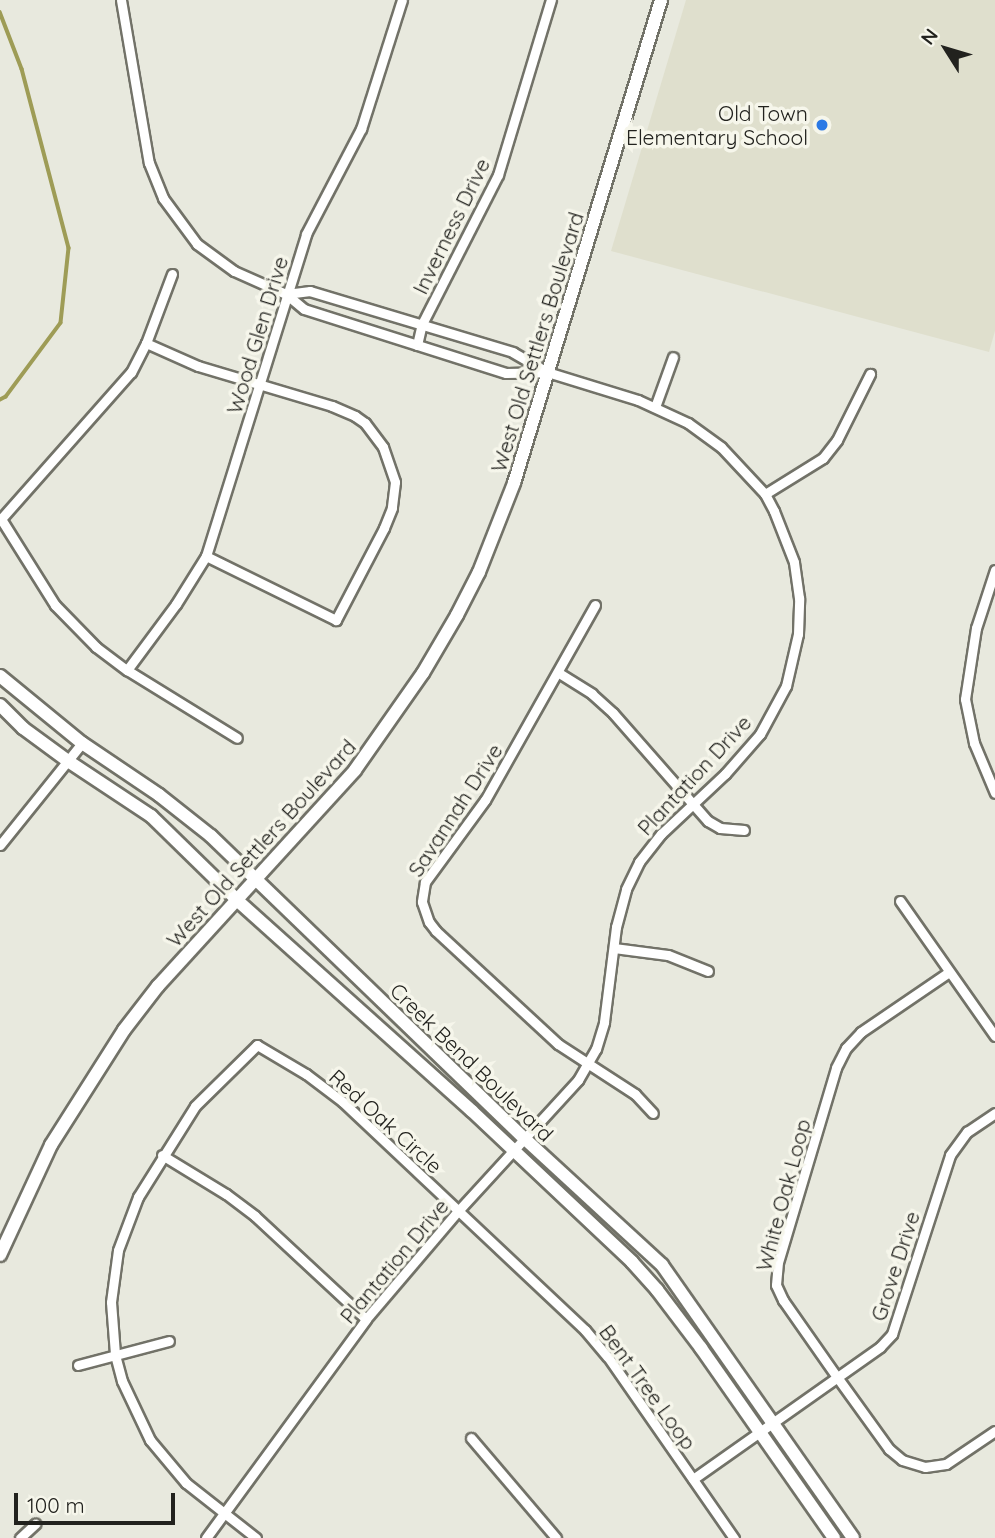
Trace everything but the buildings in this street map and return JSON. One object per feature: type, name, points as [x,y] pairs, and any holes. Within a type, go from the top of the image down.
[{"type":"street","name":"Plantation Drive","points":[[121,0],[145,145],[163,198],[184,230],[219,261],[251,280],[286,294],[304,309],[506,373],[547,372]]},
{"type":"street","name":"Wood Glen Drive","points":[[127,670],[176,604],[205,556],[306,234],[367,113],[402,0]]},
{"type":"street","name":"Inverness Drive","points":[[417,345],[422,324],[498,175],[551,0]]},
{"type":"street","name":"West Old Settlers Boulevard","points":[[0,1255],[51,1145],[124,1030],[158,986],[239,901],[355,771],[423,673],[457,615],[479,572],[514,483],[661,0]]},
{"type":"street","points":[[172,274],[146,343],[131,372],[114,395],[1,519],[55,604],[96,646],[127,670],[237,738]]},
{"type":"street","name":"Plantation Drive","points":[[206,1538],[366,1319],[458,1210],[568,1095],[588,1065],[604,1022],[620,908],[639,862],[661,834],[725,774],[760,734],[786,686],[796,652],[799,598],[794,562],[782,528],[765,494],[721,447],[688,423],[654,407],[547,372],[513,352],[310,291],[286,294]]},
{"type":"street","points":[[146,343],[198,366],[332,406],[365,423],[383,447],[395,482],[392,508],[336,620],[205,556]]},
{"type":"street","points":[[654,407],[673,357]]},
{"type":"street","points":[[765,494],[823,458],[837,440],[870,374]]},
{"type":"street","points":[[995,570],[976,628],[965,699],[974,743],[995,793]]},
{"type":"street","name":"Savannah Drive","points":[[595,605],[485,800],[425,882],[422,902],[429,922],[436,931],[558,1044],[635,1094],[653,1113]]},
{"type":"street","points":[[559,673],[592,694],[613,713],[692,804],[713,824],[730,830],[744,830]]},
{"type":"street","name":"Creek Bend Boulevard","points":[[0,676],[82,743],[200,827],[525,1139],[662,1265],[853,1538]]},
{"type":"street","name":"Creek Bend Boulevard","points":[[0,705],[23,728],[151,816],[239,901],[514,1151],[657,1290],[834,1538]]},
{"type":"street","points":[[0,845],[82,743]]},
{"type":"street","points":[[900,901],[995,1036]]},
{"type":"street","points":[[614,948],[659,952],[708,971]]},
{"type":"street","name":"White Oak Loop","points":[[949,972],[861,1032],[846,1048],[836,1068],[778,1262],[776,1285],[783,1300],[889,1448],[913,1465],[937,1466],[952,1461],[995,1431]]},
{"type":"street","name":"Red Oak Circle","points":[[256,1538],[186,1483],[150,1440],[129,1399],[115,1354],[111,1303],[118,1250],[138,1197],[162,1155],[202,1098],[257,1045],[329,1090],[458,1210]]},
{"type":"street","name":"Grove Drive","points":[[692,1479],[880,1347],[892,1334],[950,1155],[967,1132],[995,1113]]},
{"type":"street","points":[[162,1155],[226,1194],[255,1216],[366,1319]]},
{"type":"street","name":"Bent Tree Loop","points":[[458,1210],[597,1343],[734,1538]]},
{"type":"street","points":[[78,1365],[169,1341]]},
{"type":"street","points":[[471,1438],[556,1538]]},
{"type":"street","points":[[20,1538],[34,1524]]},
{"type":"shaded area","name":"Old Town Elementary School","points":[[686,0],[995,0],[995,331],[989,352],[611,251]]},
{"type":"waterway","points":[[0,12],[22,69],[69,248],[61,323],[6,397],[0,400]]},
{"type":"place","name":"Old Town Elementary School","points":[[822,125]]}]
